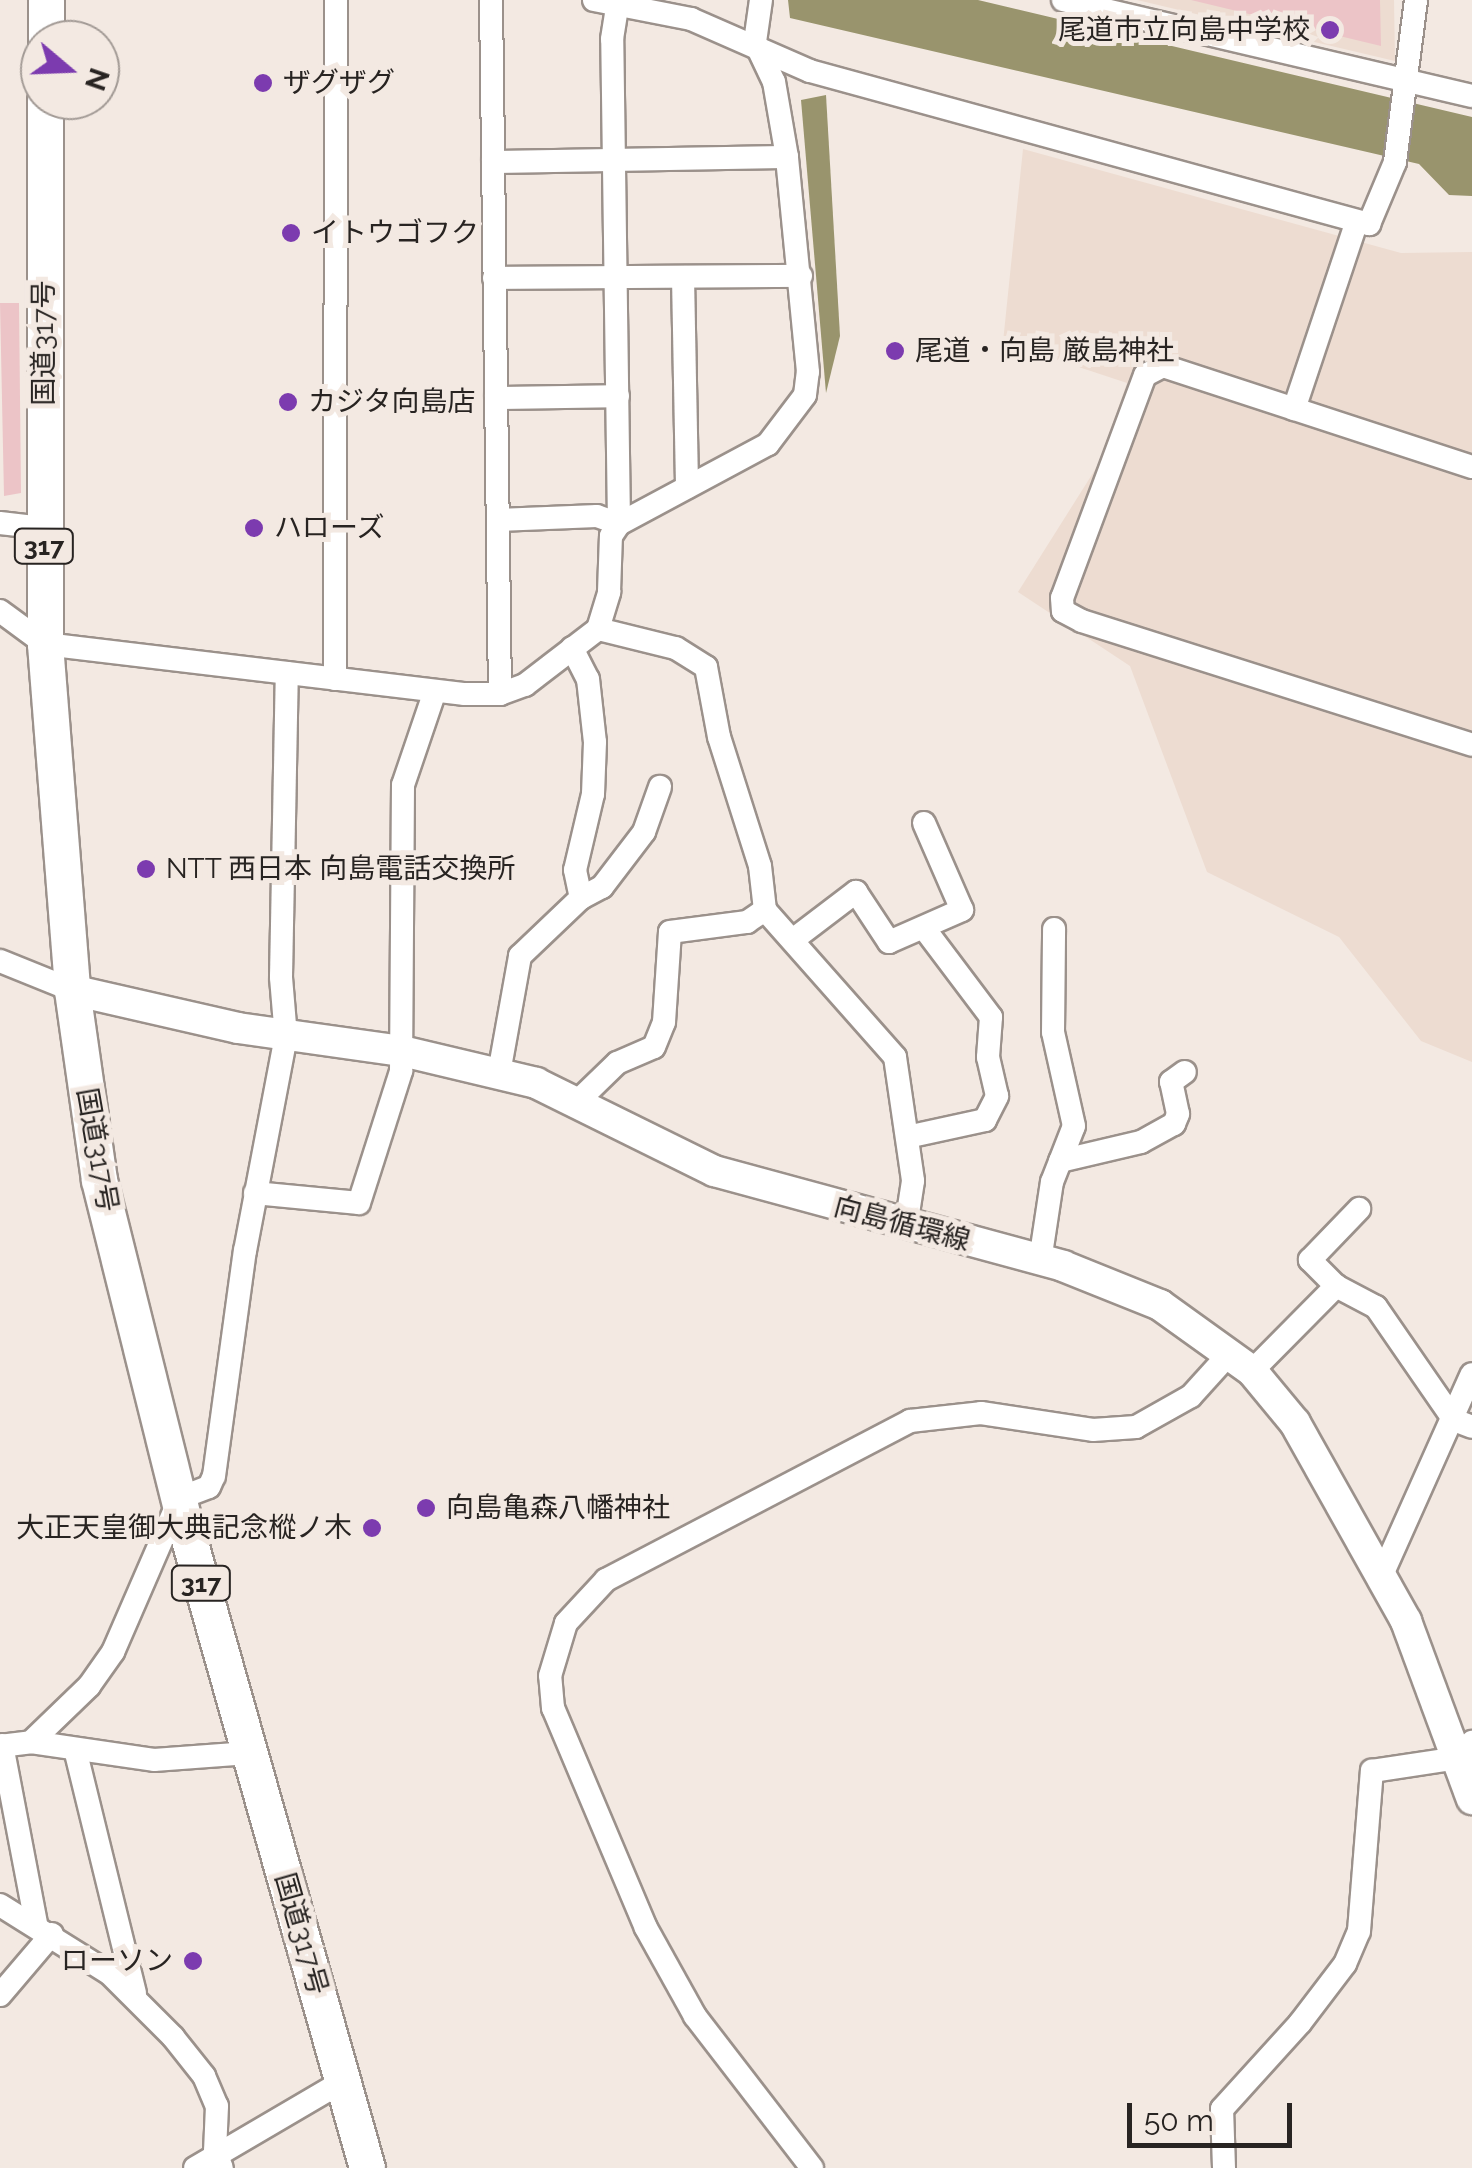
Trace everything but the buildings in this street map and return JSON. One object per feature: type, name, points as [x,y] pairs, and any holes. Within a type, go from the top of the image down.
[{"type":"highway","name":"国道317号","points":[[45,120],[45,644],[72,990],[100,1180],[180,1498],[366,2168]]},
{"type":"main road","name":"向島循環線","points":[[72,990],[286,1037],[402,1050],[498,1073],[579,1100],[714,1171],[1040,1261],[1130,1290],[1240,1363],[1295,1423],[1430,1674],[1465,1750],[1472,1799]]},
{"type":"street","points":[[335,679],[336,0]]},
{"type":"street","points":[[491,0],[500,694]]},
{"type":"street","points":[[654,0],[691,19]]},
{"type":"street","points":[[0,611],[45,644],[435,691],[500,694],[525,685],[598,628],[609,592],[610,536],[619,524],[768,444],[804,395],[801,276],[787,157],[774,82],[755,42],[761,0]]},
{"type":"street","points":[[1063,0],[1406,89],[1472,96]]},
{"type":"street","points":[[619,524],[618,278],[609,1],[691,19],[755,42],[810,71],[1356,224],[1369,224],[1378,212],[1395,162],[1416,0]]},
{"type":"street","points":[[493,162],[787,157]]},
{"type":"street","points":[[1294,409],[1356,224]]},
{"type":"street","points":[[494,278],[801,276]]},
{"type":"street","points":[[683,277],[687,487]]},
{"type":"street","points":[[1472,467],[1163,366],[1145,376],[1062,598],[1063,611],[1472,745]]},
{"type":"street","points":[[496,398],[618,396]]},
{"type":"street","points":[[498,520],[597,516],[619,524]]},
{"type":"street","points":[[0,523],[44,528]]},
{"type":"street","points":[[598,628],[675,648],[706,667],[719,737],[760,866],[765,910],[794,938],[895,1057],[913,1181],[906,1226]]},
{"type":"street","points":[[572,648],[588,679],[596,742],[592,794],[575,870],[581,898]]},
{"type":"street","points":[[31,1742],[89,1686],[112,1652],[180,1498],[209,1487],[214,1476],[255,1194],[286,1037],[280,977],[287,673]]},
{"type":"street","points":[[255,1194],[359,1203],[402,1050],[403,785],[435,691]]},
{"type":"street","points":[[498,1073],[520,956],[581,898],[602,886],[644,832],[660,787]]},
{"type":"street","points":[[794,938],[856,892],[890,942],[962,910],[924,823]]},
{"type":"street","points":[[579,1100],[617,1064],[654,1047],[664,1022],[670,932],[747,922],[765,910]]},
{"type":"street","points":[[907,1137],[985,1120],[997,1096],[988,1056],[991,1017],[924,928]]},
{"type":"street","points":[[1040,1261],[1060,1161],[1074,1126],[1053,1032],[1054,929]]},
{"type":"street","points":[[0,961],[72,990]]},
{"type":"street","points":[[1060,1161],[1142,1142],[1174,1124],[1178,1114],[1171,1082],[1185,1072]]},
{"type":"street","points":[[1359,1210],[1310,1260],[1336,1286],[1376,1307],[1463,1424]]},
{"type":"street","points":[[812,2168],[695,2016],[646,1928],[553,1708],[550,1676],[566,1623],[606,1580],[910,1421],[981,1413],[1093,1430],[1136,1427],[1240,1363],[1336,1286]]},
{"type":"street","points":[[1381,1577],[1463,1424],[1472,1374]]},
{"type":"street","points":[[0,1995],[44,1929],[1,1745],[31,1742],[154,1760],[250,1752]]},
{"type":"street","points":[[76,1749],[135,1994]]},
{"type":"street","points":[[1224,2168],[1222,2109],[1300,2023],[1345,1964],[1359,1931],[1372,1771],[1465,1750]]},
{"type":"street","points":[[0,1905],[44,1929],[135,1994],[204,2076],[217,2106],[218,2160]]},
{"type":"street","points":[[195,2168],[218,2160],[343,2082]]},
{"type":"shaded area","points":[[788,0],[978,0],[1472,117],[1472,196],[1449,195],[1419,164],[790,18]]},
{"type":"shaded area","name":"尾道市立向島中学校","points":[[1137,0],[1394,0],[1395,61]]},
{"type":"shaded area","points":[[1191,0],[1380,0],[1381,46]]},
{"type":"shaded area","points":[[826,95],[840,336],[826,393],[801,100]]},
{"type":"shaded area","points":[[1023,149],[1401,253],[1472,252],[1472,1062],[1421,1041],[1339,937],[1207,872],[1130,666],[1018,592],[1098,465],[1127,383],[1003,342]]},
{"type":"shaded area","points":[[0,303],[19,303],[21,493],[4,496]]},
{"type":"place","name":"尾道市立向島中学校","points":[[1330,30]]},
{"type":"place","name":"ザグザグ","points":[[263,83]]},
{"type":"place","name":"イトウゴフク","points":[[291,233]]},
{"type":"place","name":"尾道・向島 厳島神社","points":[[895,351]]},
{"type":"place","name":"カジタ向島店","points":[[288,402]]},
{"type":"place","name":"ハローズ","points":[[254,528]]},
{"type":"place","name":"NTT 西日本 向島電話交換所","points":[[146,869]]},
{"type":"place","name":"向島亀森八幡神社","points":[[426,1508]]},
{"type":"place","name":"大正天皇御大典記念樅ノ木","points":[[372,1528]]},
{"type":"place","name":"ローソン","points":[[193,1961]]}]
